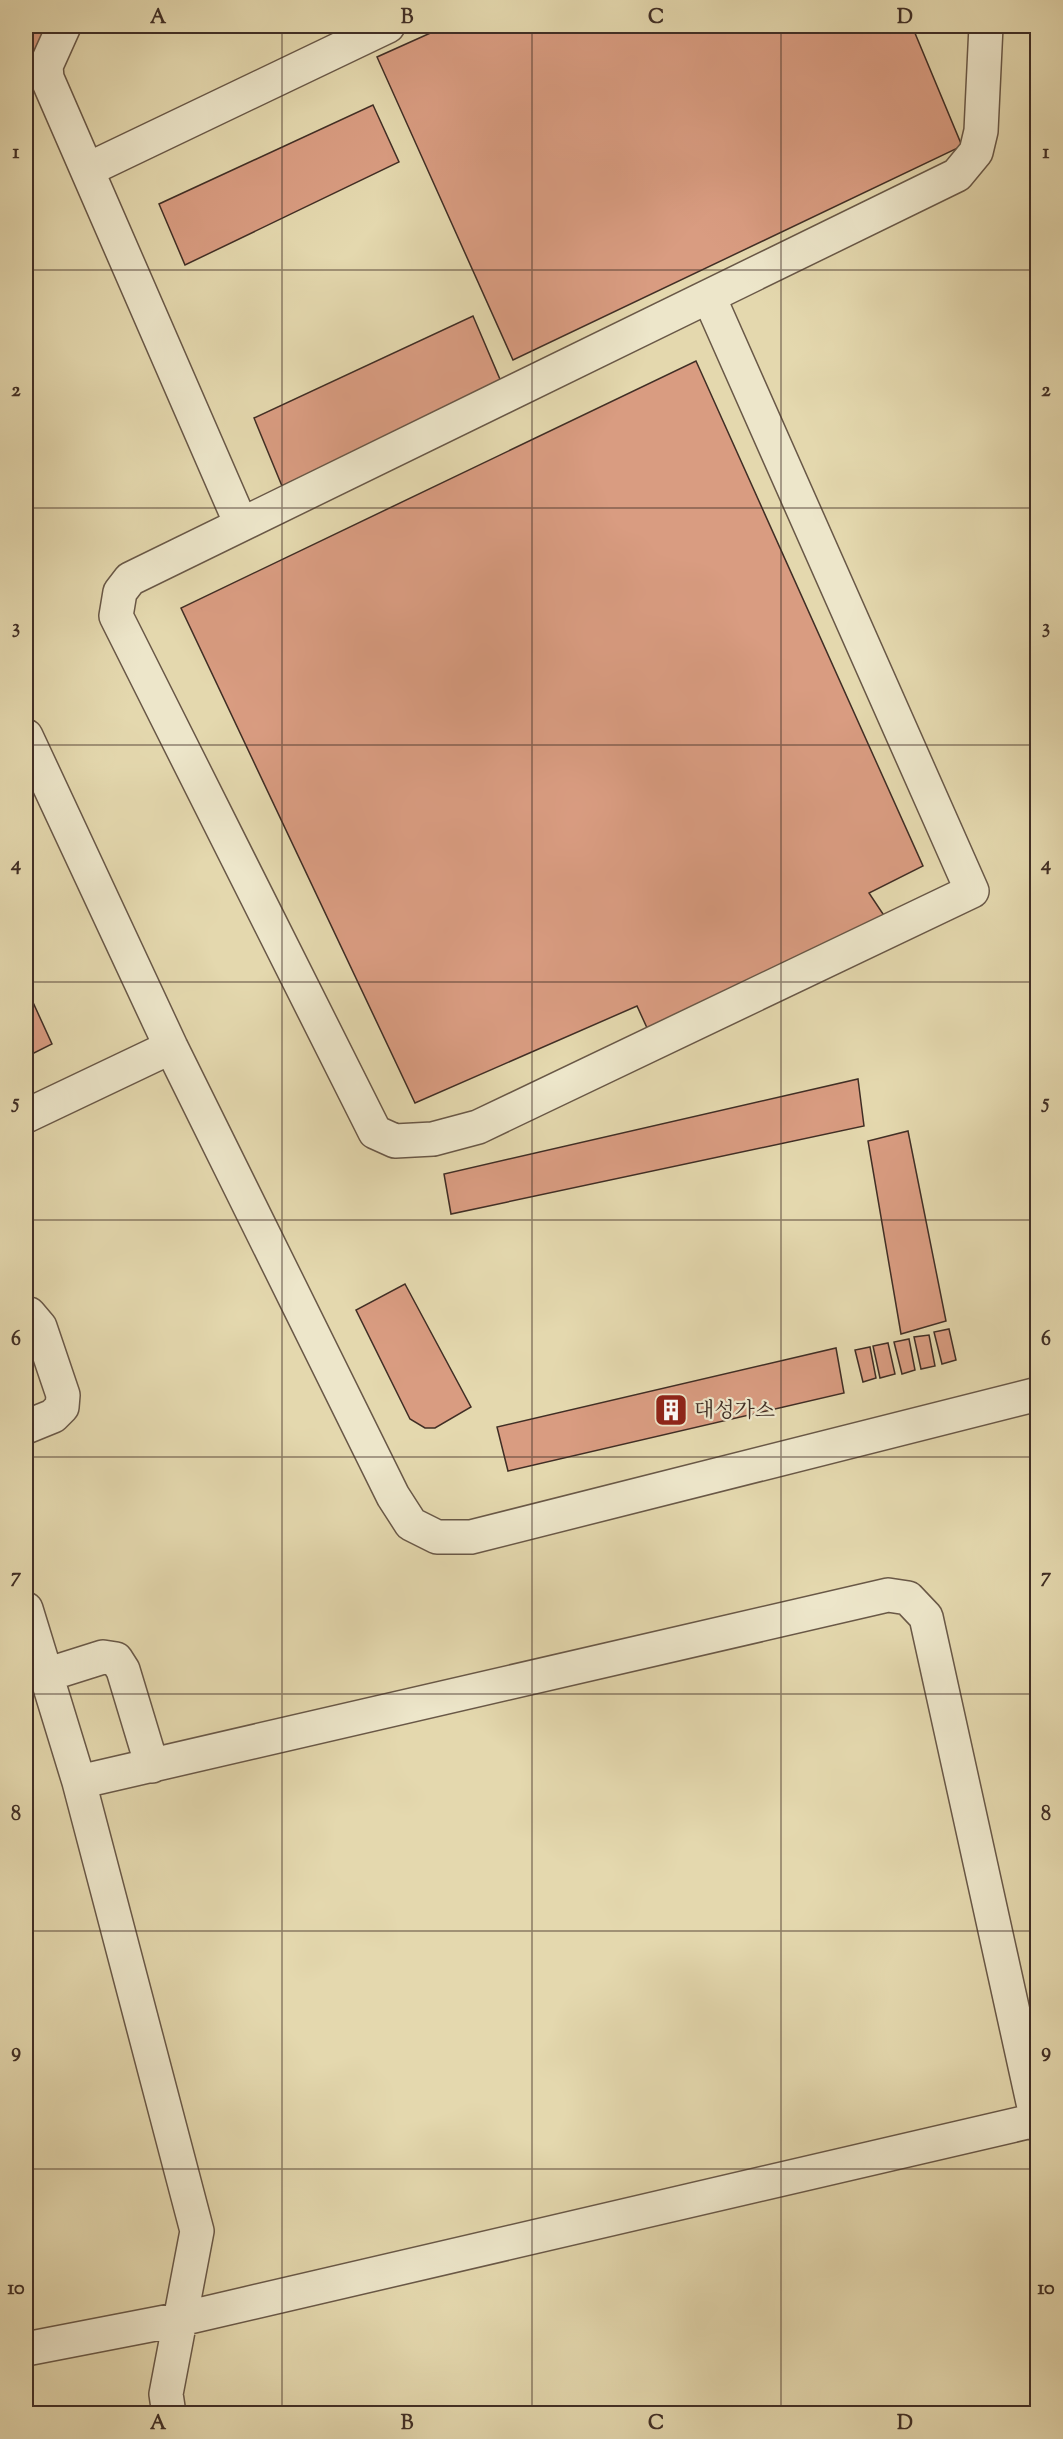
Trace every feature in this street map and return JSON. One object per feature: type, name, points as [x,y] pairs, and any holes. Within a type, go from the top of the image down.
[{"type":"street","points":[[64,26],[46,66],[47,78],[241,524]]},
{"type":"street","points":[[87,170],[388,26]]},
{"type":"street","points":[[709,297],[972,891],[478,1127],[433,1139],[395,1141],[375,1132],[116,616],[120,592],[130,579],[957,176],[976,152],[981,131],[986,26]]},
{"type":"street","points":[[26,736],[171,1047],[393,1496],[411,1524],[437,1537],[471,1537],[1038,1394]]},
{"type":"street","points":[[26,1116],[171,1047]]},
{"type":"street","points":[[26,1314],[29,1314],[40,1327],[63,1395],[62,1407],[53,1416],[26,1427]]},
{"type":"street","points":[[26,2349],[181,2319],[1037,2122],[926,1617],[908,1598],[888,1594],[78,1782]]},
{"type":"street","points":[[26,1609],[78,1782],[197,2231],[166,2394],[169,2414]]},
{"type":"street","points":[[46,1675],[102,1657],[116,1659],[123,1670],[152,1766]]},
{"type":"building","points":[[26,26],[40,26],[50,50],[26,62]]},
{"type":"building","points":[[446,26],[912,26],[962,146],[513,360],[377,57]]},
{"type":"building","points":[[373,105],[399,162],[185,265],[159,204]]},
{"type":"building","points":[[473,316],[502,384],[282,486],[254,418]]},
{"type":"building","points":[[696,361],[923,866],[869,893],[885,917],[648,1030],[637,1006],[415,1103],[181,608]]},
{"type":"building","points":[[26,987],[52,1044],[26,1057]]},
{"type":"building","points":[[858,1079],[864,1126],[451,1214],[444,1174]]},
{"type":"building","points":[[908,1131],[946,1321],[901,1334],[868,1141]]},
{"type":"building","points":[[405,1284],[471,1407],[435,1428],[425,1428],[410,1419],[356,1310]]},
{"type":"building","points":[[949,1329],[956,1360],[942,1364],[934,1332]]},
{"type":"building","points":[[929,1335],[935,1366],[921,1369],[914,1337]]},
{"type":"building","points":[[909,1339],[915,1370],[902,1374],[894,1342]]},
{"type":"building","points":[[888,1343],[895,1374],[880,1378],[873,1346]]},
{"type":"building","points":[[870,1347],[876,1378],[863,1382],[855,1350]]},
{"type":"building","name":"대성가스","points":[[836,1348],[844,1393],[508,1471],[497,1427]]},
{"type":"place","name":"대성가스","points":[[671,1410]]}]
